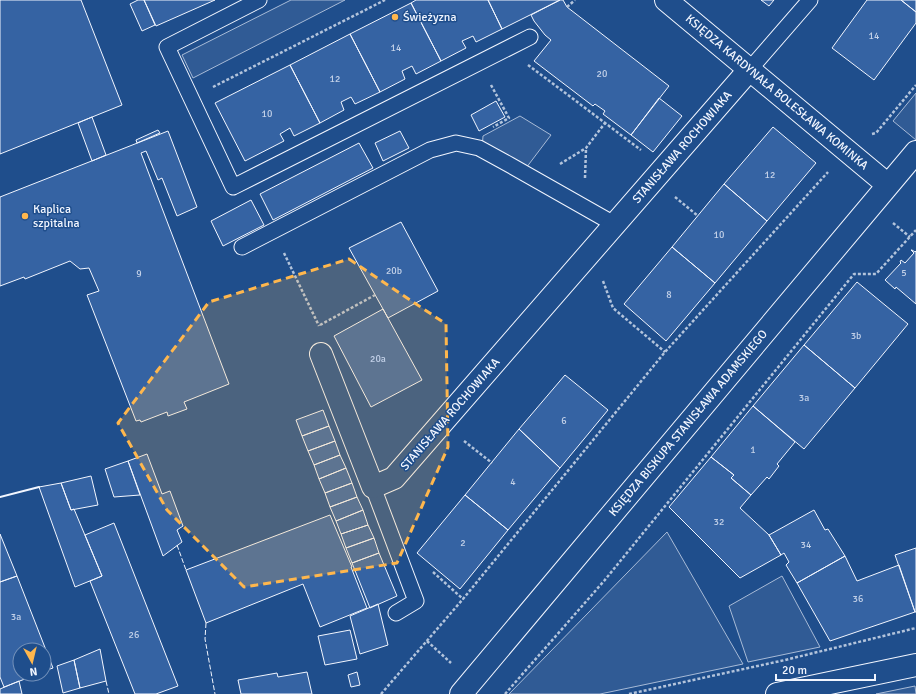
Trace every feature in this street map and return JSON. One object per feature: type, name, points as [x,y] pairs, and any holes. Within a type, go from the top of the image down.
[{"type":"street","name":"KSIĘDZA KARDYNAŁA BOLESŁAWA KOMINKA","points":[[666,0],[888,185]]},
{"type":"street","name":"STANISŁAWA ROCHOWIAKA","points":[[373,487],[394,478],[750,69]]},
{"type":"street","name":"KSIĘDZA BISKUPA STANISŁAWA ADAMSKIEGO","points":[[461,694],[916,152]]},
{"type":"street","points":[[321,354],[373,487]]},
{"type":"street","points":[[777,694],[916,665]]},
{"type":"lane","points":[[259,0],[167,47],[233,187],[530,37]]},
{"type":"lane","points":[[750,69],[810,0]]},
{"type":"lane","points":[[242,247],[430,150],[456,143],[482,149],[614,224]]},
{"type":"lane","points":[[373,487],[416,601],[396,613]]},
{"type":"path","points":[[191,98],[385,0]]},
{"type":"path","points":[[569,0],[571,4]]},
{"type":"path","points":[[567,7],[575,0]]},
{"type":"path","points":[[527,65],[627,140]]},
{"type":"path","points":[[489,81],[509,118]]},
{"type":"path","points":[[381,694],[427,641],[666,352],[859,137],[876,133],[916,85]]},
{"type":"path","points":[[586,148],[605,124]]},
{"type":"path","points":[[505,694],[604,581],[854,274],[876,274],[916,230]]},
{"type":"path","points":[[282,250],[319,326],[375,295]]},
{"type":"path","points":[[592,250],[613,308],[666,352]]},
{"type":"path","points":[[473,448],[492,463]]},
{"type":"path","points":[[629,694],[785,660],[916,628]]},
{"type":"path","points":[[427,641],[448,660]]},
{"type":"highlighted area","points":[[349,259],[446,324],[448,447],[397,563],[244,587],[167,510],[118,423],[209,302]]},
{"type":"shaded area","points":[[291,0],[345,0],[193,78],[182,55]]},
{"type":"shaded area","points":[[916,93],[916,140],[893,121]]},
{"type":"shaded area","points":[[520,116],[551,135],[523,172],[482,149],[483,136]]},
{"type":"shaded area","points":[[667,532],[743,664],[600,694],[509,694]]},
{"type":"shaded area","points":[[782,576],[820,647],[748,662],[729,606]]},
{"type":"shaded area","points":[[915,686],[916,694],[876,694]]},
{"type":"building","points":[[0,0],[81,0],[122,105],[0,154]]},
{"type":"building","points":[[138,0],[144,0],[155,25],[142,31],[130,4]]},
{"type":"building","points":[[144,0],[215,0],[156,26]]},
{"type":"building","points":[[416,0],[488,0],[502,29],[476,42],[473,36],[462,41],[466,48],[441,61],[411,3]]},
{"type":"building","points":[[488,0],[560,0],[502,29]]},
{"type":"building","points":[[560,0],[563,0],[567,7],[669,86],[631,135],[603,114],[605,111],[595,104],[593,106],[534,61],[551,40],[545,35],[531,15]]},
{"type":"building","points":[[761,0],[774,0],[769,6]]},
{"type":"building","points":[[867,0],[901,0],[916,12],[916,23],[874,80],[832,48]]},
{"type":"building","points":[[901,0],[916,0],[916,12]]},
{"type":"building","points":[[411,3],[441,61],[416,74],[412,66],[402,71],[405,79],[380,92],[350,34]]},
{"type":"building","points":[[350,34],[380,92],[355,104],[351,97],[341,102],[344,110],[320,123],[290,65]]},
{"type":"building","points":[[290,65],[320,123],[294,136],[290,128],[280,134],[284,141],[245,161],[215,103]]},
{"type":"building","points":[[659,98],[682,116],[653,152],[631,135]]},
{"type":"building","points":[[496,101],[505,117],[479,131],[471,115]]},
{"type":"building","points":[[92,117],[106,155],[92,161],[78,123]]},
{"type":"building","points":[[773,127],[816,163],[767,221],[724,184]]},
{"type":"building","points":[[158,130],[160,133],[137,143],[136,140]]},
{"type":"building","points":[[168,131],[197,207],[177,216],[162,178],[158,180],[146,151],[141,153],[229,384],[184,402],[187,409],[168,416],[167,412],[141,422],[140,420],[136,421],[87,295],[99,291],[89,268],[80,269],[70,261],[25,279],[24,277],[0,286],[0,197]]},
{"type":"building","points":[[400,131],[409,148],[383,161],[375,143]]},
{"type":"building","points":[[359,143],[373,168],[273,220],[260,194]]},
{"type":"building","points":[[724,184],[767,221],[715,283],[672,247]]},
{"type":"building","points":[[251,200],[264,225],[223,246],[211,221]]},
{"type":"building","points":[[401,222],[438,291],[388,318],[349,248]]},
{"type":"building","points":[[672,247],[715,283],[666,341],[624,304]]},
{"type":"building","points":[[911,250],[916,251],[916,304],[885,280],[901,263],[901,260],[905,263],[914,253]]},
{"type":"building","points":[[857,282],[908,324],[855,388],[804,345]]},
{"type":"building","points":[[383,309],[422,380],[371,407],[334,336]]},
{"type":"building","points":[[804,345],[855,388],[804,449],[753,406]]},
{"type":"building","points":[[565,375],[608,410],[560,468],[519,429]]},
{"type":"building","points":[[753,406],[795,442],[777,464],[779,466],[769,479],[767,477],[751,495],[731,478],[734,475],[711,457]]},
{"type":"building","points":[[323,410],[329,426],[302,436],[296,420]]},
{"type":"building","points":[[329,426],[335,441],[308,451],[302,436]]},
{"type":"building","points":[[519,429],[560,468],[508,530],[465,495]]},
{"type":"building","points":[[335,441],[340,455],[314,465],[308,451]]},
{"type":"building","points":[[147,454],[162,494],[170,491],[183,526],[177,530],[182,542],[163,556],[128,461]]},
{"type":"building","points":[[340,455],[346,468],[319,479],[314,465]]},
{"type":"building","points":[[711,457],[734,475],[731,478],[751,495],[740,508],[769,535],[781,555],[740,578],[669,507]]},
{"type":"building","points":[[128,461],[140,495],[114,497],[105,469]]},
{"type":"building","points":[[346,468],[352,483],[325,493],[319,479]]},
{"type":"building","points":[[91,476],[98,505],[71,510],[61,483]]},
{"type":"building","points":[[61,483],[71,510],[74,509],[102,576],[75,587],[39,487]]},
{"type":"building","points":[[352,483],[357,497],[330,507],[325,493]]},
{"type":"building","points":[[465,495],[508,530],[460,589],[417,553]]},
{"type":"building","points":[[357,497],[363,510],[336,521],[330,507]]},
{"type":"building","points":[[363,510],[368,525],[341,534],[336,521]]},
{"type":"building","points":[[814,510],[825,530],[828,529],[845,556],[797,583],[786,565],[789,562],[784,553],[781,555],[769,535]]},
{"type":"building","points":[[330,515],[352,567],[367,608],[320,627],[303,584],[206,623],[186,570]]},
{"type":"building","points":[[114,523],[178,686],[156,694],[135,694],[90,581],[102,576],[85,535]]},
{"type":"building","points":[[368,525],[374,538],[346,548],[341,534]]},
{"type":"building","points":[[0,534],[17,576],[0,582]]},
{"type":"building","points":[[374,538],[379,553],[352,563],[346,548]]},
{"type":"building","points":[[916,548],[916,612],[915,612],[895,555]]},
{"type":"building","points":[[379,553],[397,596],[370,608],[352,563]]},
{"type":"building","points":[[845,556],[857,581],[899,565],[915,612],[830,641],[797,583]]},
{"type":"building","points":[[17,576],[43,642],[12,642],[12,682],[17,682],[4,687],[0,677],[0,582]]},
{"type":"building","points":[[378,604],[388,645],[360,654],[350,616]]},
{"type":"building","points":[[350,630],[357,659],[325,665],[318,636]]},
{"type":"building","points":[[100,649],[106,681],[80,688],[74,660]]},
{"type":"building","points":[[74,660],[80,688],[63,693],[57,666]]},
{"type":"building","points":[[307,672],[312,694],[241,694],[238,680],[277,673],[278,677]]},
{"type":"building","points":[[357,672],[360,685],[351,687],[348,675]]},
{"type":"building","points":[[19,682],[22,694],[0,694],[0,689]]},
{"type":"fence","points":[[177,545],[186,570]]},
{"type":"fence","points":[[206,623],[205,639],[215,694]]},
{"type":"fence","points":[[106,681],[109,694]]},
{"type":"wall","points":[[0,497],[39,487]]},
{"type":"place","name":"Świeżyzna","points":[[395,17]]},
{"type":"place","name":"Kaplica szpitalna","points":[[25,216]]}]
